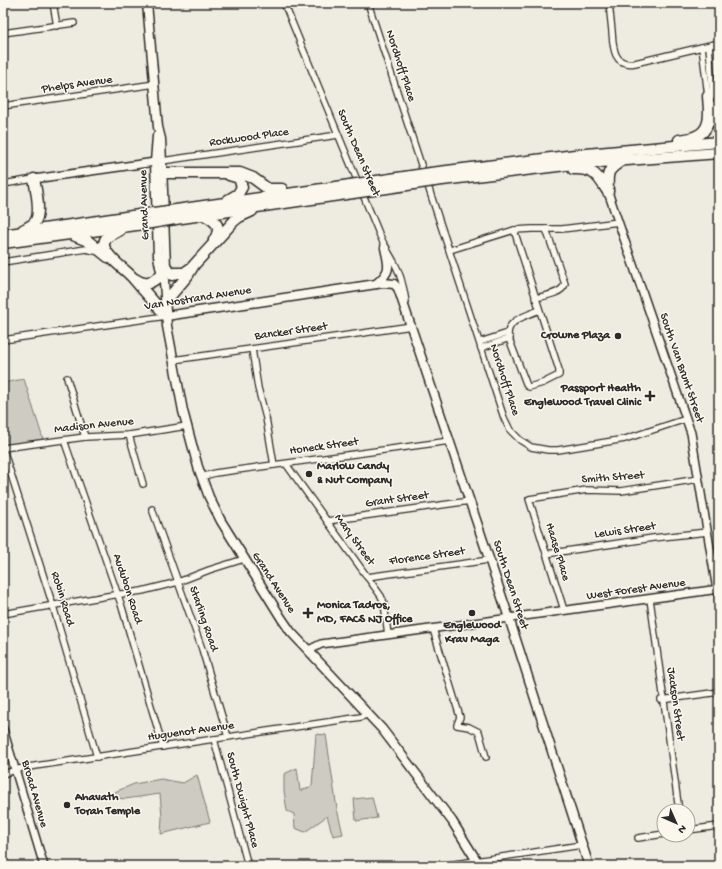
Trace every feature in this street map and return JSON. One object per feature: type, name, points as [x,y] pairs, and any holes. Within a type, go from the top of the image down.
[{"type":"highway","points":[[710,96],[715,117],[719,126]]},
{"type":"highway","points":[[651,148],[694,137],[703,132],[709,119],[710,96]]},
{"type":"highway","points":[[176,214],[204,215],[264,206],[351,189],[539,159],[719,142]]},
{"type":"highway","points":[[433,177],[719,153]]},
{"type":"highway","points":[[608,192],[608,172],[613,167],[625,160]]},
{"type":"highway","points":[[538,168],[588,170],[597,176],[608,192]]},
{"type":"highway","points":[[163,172],[226,174],[239,178],[242,187],[238,194],[222,203]]},
{"type":"highway","points":[[226,174],[234,172],[245,174],[268,189],[351,189]]},
{"type":"highway","points":[[34,179],[38,206],[44,221],[56,228]]},
{"type":"highway","points":[[3,235],[149,218],[176,214],[222,203],[312,190]]},
{"type":"highway","points":[[16,233],[35,222],[38,206]]},
{"type":"highway","points":[[69,234],[85,240],[113,260],[133,278],[143,284],[148,284],[164,274],[172,275],[175,273],[184,273],[194,265],[236,219],[264,206]]},
{"type":"highway","points":[[204,215],[213,220],[218,228],[217,235],[209,248]]},
{"type":"highway","points":[[113,260],[104,247],[105,239],[111,234],[149,218]]},
{"type":"highway","points":[[3,243],[129,226]]},
{"type":"highway","points":[[166,301],[188,275],[194,265]]},
{"type":"highway","points":[[133,278],[139,287],[166,316]]},
{"type":"main road","name":"Grand Avenue","points":[[147,3],[158,127],[161,139],[159,162],[158,256],[160,267],[164,274]]},
{"type":"main road","name":"Grand Avenue","points":[[159,162],[163,172],[166,316],[173,360],[187,426],[201,477],[214,507],[244,559],[282,619],[385,733],[443,809],[479,863]]},
{"type":"main road","points":[[376,284],[386,276],[388,270],[389,263],[385,248]]},
{"type":"main road","name":"Van Nostrand Avenue","points":[[166,316],[376,284],[387,283],[396,285]]},
{"type":"main road","name":"South Dean Street","points":[[396,285],[400,291],[412,326],[509,618],[589,866]]},
{"type":"street","points":[[53,3],[57,26]]},
{"type":"street","name":"South Dean Street","points":[[284,3],[385,248],[395,263],[402,283],[407,312]]},
{"type":"street","name":"Nordhoff Place","points":[[368,3],[506,423],[516,437],[531,447],[558,450],[612,442],[686,419]]},
{"type":"street","points":[[609,3],[614,49],[617,57],[624,63],[635,63],[719,44]]},
{"type":"street","points":[[3,33],[74,23]]},
{"type":"street","points":[[709,46],[710,96]]},
{"type":"street","points":[[702,47],[710,96]]},
{"type":"street","name":"Phelps Avenue","points":[[3,106],[155,84]]},
{"type":"street","name":"Rockwood Place","points":[[3,184],[338,135]]},
{"type":"street","name":"South Van Brunt Street","points":[[608,192],[694,446],[718,590],[719,604]]},
{"type":"street","points":[[450,250],[514,230],[570,228],[619,222]]},
{"type":"street","points":[[535,298],[561,291],[565,284],[546,229]]},
{"type":"street","points":[[514,230],[535,298],[560,370],[559,375],[543,383],[527,386],[509,336],[508,329],[512,321],[539,310]]},
{"type":"street","points":[[3,262],[86,249],[102,253]]},
{"type":"street","name":"Van Nostrand Avenue","points":[[3,340],[166,316]]},
{"type":"street","name":"Bancker Street","points":[[173,360],[412,326]]},
{"type":"street","points":[[480,345],[509,336]]},
{"type":"street","points":[[252,349],[257,382],[267,422],[274,466]]},
{"type":"street","points":[[67,378],[85,437]]},
{"type":"street","name":"Madison Avenue","points":[[3,448],[85,437],[129,435],[187,426]]},
{"type":"street","points":[[129,435],[143,484]]},
{"type":"street","name":"Audubon Road","points":[[64,440],[117,594],[163,747]]},
{"type":"street","name":"Honeck Street","points":[[201,477],[215,473],[450,441]]},
{"type":"street","name":"Robin Road","points":[[3,448],[53,606],[97,756]]},
{"type":"street","name":"Mary Street","points":[[286,464],[383,601],[388,635]]},
{"type":"street","name":"Smith Street","points":[[529,499],[587,490],[621,491],[699,479]]},
{"type":"street","name":"Haase Place","points":[[529,499],[564,610]]},
{"type":"street","name":"Grant Street","points":[[327,521],[470,501]]},
{"type":"street","name":"Starling Road","points":[[152,509],[202,649],[228,738]]},
{"type":"street","name":"Lewis Street","points":[[546,554],[653,538],[708,532]]},
{"type":"street","points":[[3,614],[117,594],[142,592],[178,582],[244,559]]},
{"type":"street","name":"Florence Street","points":[[367,577],[489,560]]},
{"type":"street","name":"West Forest Avenue","points":[[309,650],[321,644],[718,590]]},
{"type":"street","name":"Jackson Street","points":[[650,599],[662,700],[677,803]]},
{"type":"street","points":[[433,628],[460,717],[457,725],[469,727],[479,732],[486,758]]},
{"type":"street","points":[[662,700],[719,692]]},
{"type":"street","name":"Huguenot Avenue","points":[[3,774],[15,770],[97,756],[362,718],[369,714]]},
{"type":"street","name":"Broad Avenue","points":[[3,728],[44,866]]},
{"type":"street","name":"South Dwight Place","points":[[214,739],[248,866]]},
{"type":"street","points":[[696,829],[719,826]]},
{"type":"street","points":[[638,838],[656,835]]},
{"type":"street","points":[[441,866],[479,863],[582,845]]},
{"type":"shaded area","points":[[24,379],[43,439],[8,445],[3,427],[3,383]]},
{"type":"shaded area","points":[[316,734],[326,735],[337,809],[343,834],[333,836],[327,816],[305,832],[295,828],[294,814],[287,811],[284,791],[284,774],[297,768],[300,791],[312,786]]},
{"type":"shaded area","points":[[197,775],[210,822],[161,834],[162,817],[160,794],[125,799],[105,796],[134,784],[161,779],[183,783]]},
{"type":"shaded area","points":[[372,797],[377,818],[356,821],[354,799]]},
{"type":"place","name":"Crowne Plaza","points":[[618,336]]},
{"type":"place","name":"Passport Health Englewood Travel Clinic","points":[[650,396]]},
{"type":"place","name":"Marlow Candy & Nut Company","points":[[309,474]]},
{"type":"place","name":"Monica Tadros, MD, FACS NJ Office","points":[[308,613]]},
{"type":"place","name":"Englewood Krav Maga","points":[[472,613]]},
{"type":"place","name":"Ahavath Torah Temple","points":[[67,805]]}]
